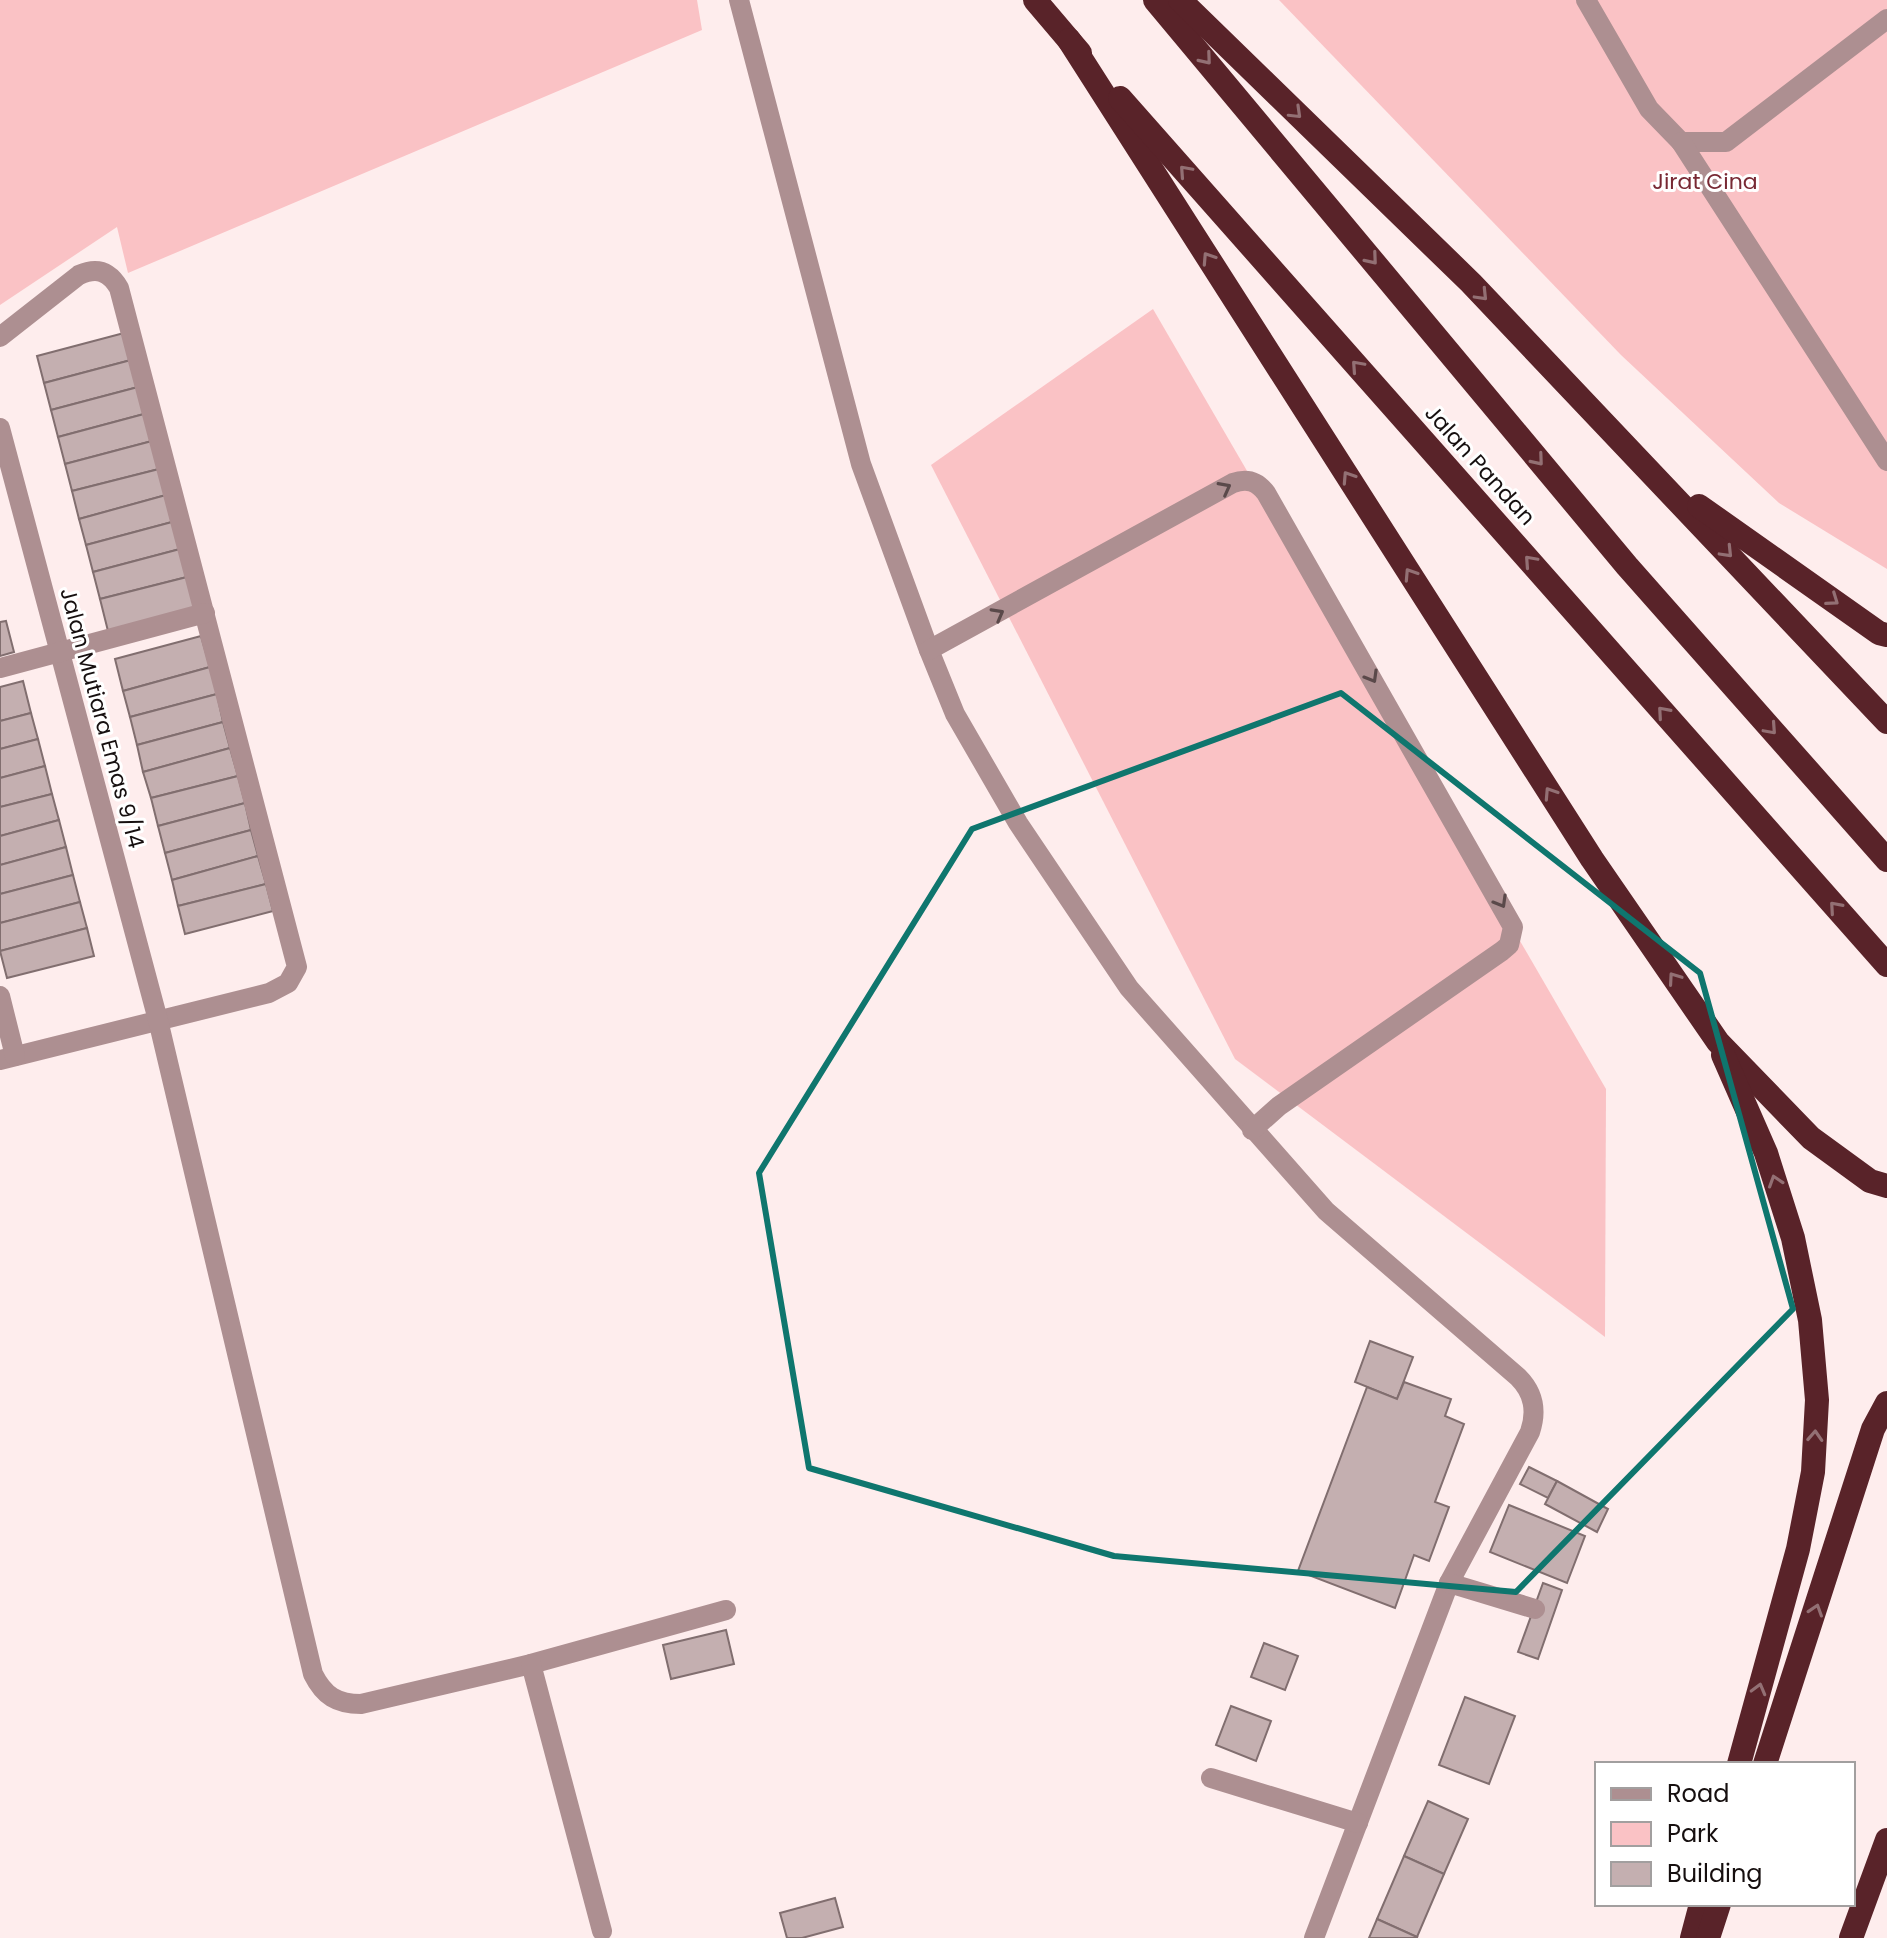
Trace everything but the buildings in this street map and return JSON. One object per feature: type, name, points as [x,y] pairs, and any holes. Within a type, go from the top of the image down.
[{"type":"highway","name":"Jalan Pandan","points":[[1035,0],[1887,965]]},
{"type":"highway","name":"Jalan Pandan","points":[[1155,0],[1627,566],[1887,860]]},
{"type":"highway","points":[[1180,0],[1471,283],[1887,722]]},
{"type":"highway","points":[[1069,40],[1592,859],[1718,1042],[1811,1138],[1870,1181],[1887,1186]]},
{"type":"highway","points":[[1654,475],[1887,635]]},
{"type":"highway","points":[[1718,1042],[1766,1153],[1793,1238],[1810,1320],[1817,1400],[1813,1472],[1798,1549],[1740,1762]]},
{"type":"highway","points":[[1766,1762],[1873,1429],[1887,1403]]},
{"type":"highway","points":[[1851,1938],[1887,1840]]},
{"type":"highway","points":[[1692,1938],[1700,1906]]},
{"type":"highway","points":[[1708,1938],[1718,1906]]},
{"type":"street","points":[[739,0],[861,464],[955,714],[1018,823],[1120,975],[1252,1130],[1326,1211],[1518,1377],[1530,1391],[1535,1416],[1530,1432],[1449,1583],[1314,1938]]},
{"type":"street","points":[[1586,0],[1649,109],[1681,142],[1887,461]]},
{"type":"street","points":[[1681,142],[1726,142],[1887,19]]},
{"type":"street","points":[[0,337],[90,270],[103,271],[113,278],[119,288],[297,957],[294,976],[288,983],[269,993],[8,1058],[0,996]]},
{"type":"street","name":"Jalan Mutiara Emas 9/14","points":[[0,428],[158,1020],[309,1659],[320,1688],[331,1699],[346,1704],[361,1704],[531,1664],[726,1610]]},
{"type":"street","points":[[929,650],[1233,483],[1252,481],[1266,493],[1513,927],[1509,945],[1502,951],[1279,1106],[1252,1130]]},
{"type":"street","points":[[0,668],[205,613]]},
{"type":"street","points":[[1449,1583],[1535,1609]]},
{"type":"street","points":[[531,1664],[602,1931]]},
{"type":"street","points":[[1211,1778],[1358,1823]]},
{"type":"highlighted area","points":[[1341,693],[1700,973],[1793,1309],[1516,1592],[1114,1556],[809,1468],[759,1173],[972,829]]},
{"type":"green space","points":[[0,0],[697,0],[702,30],[128,273],[117,227],[0,305]]},
{"type":"green space","name":"Jirat Cina","points":[[1279,0],[1887,0],[1887,569],[1779,503],[1621,355]]},
{"type":"green space","points":[[1153,309],[1606,1089],[1605,1337],[1235,1059],[931,465]]}]
